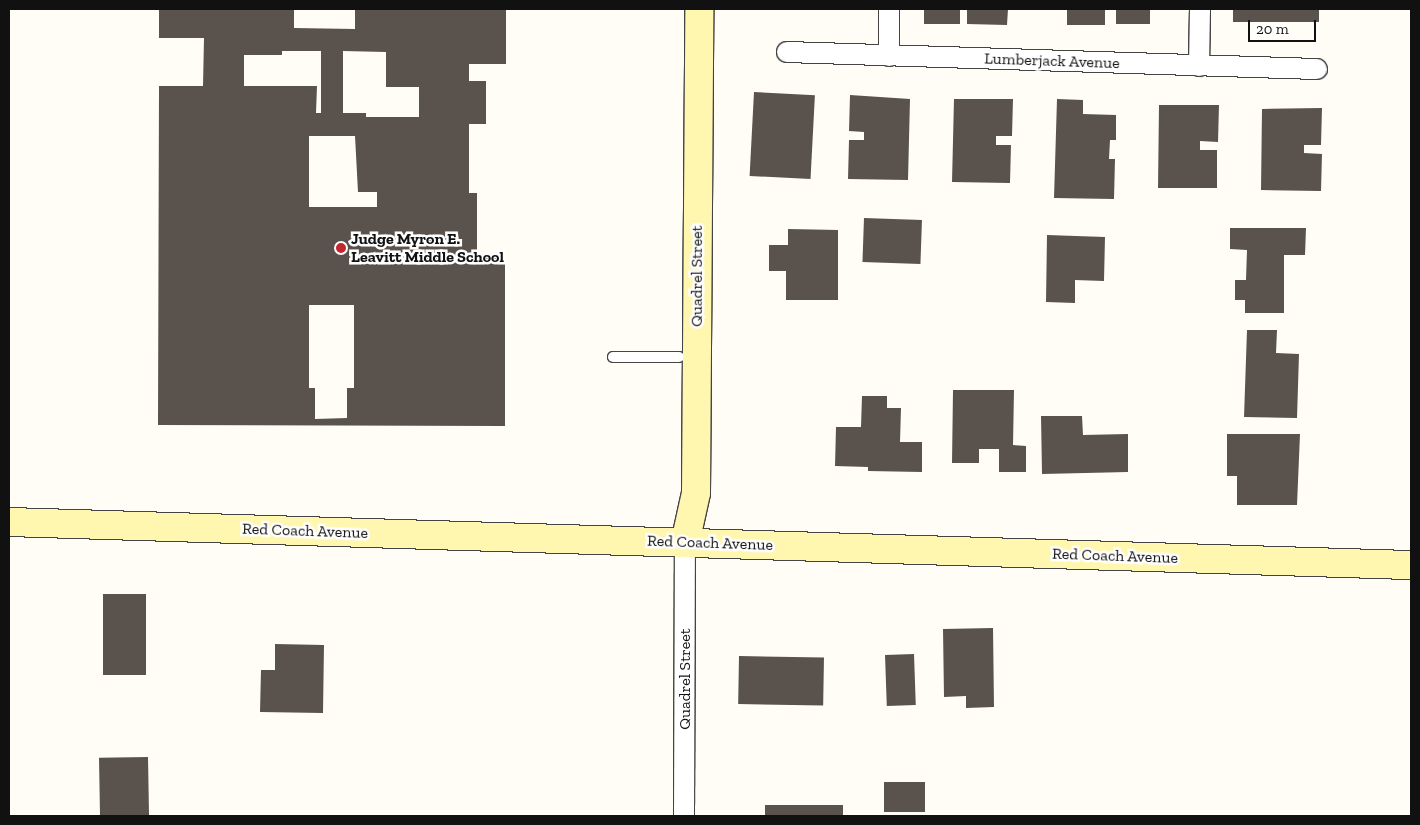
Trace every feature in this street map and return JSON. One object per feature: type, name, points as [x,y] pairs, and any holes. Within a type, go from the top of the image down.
[{"type":"street","name":"Quadrel Street","points":[[682,9],[688,358],[696,493],[685,542],[684,816]]},
{"type":"street","name":"Quadrel Street","points":[[688,358],[699,9]]},
{"type":"street","points":[[889,56],[890,9]]},
{"type":"street","points":[[1199,66],[1200,9]]},
{"type":"street","name":"Lumberjack Avenue","points":[[787,52],[1317,70]]},
{"type":"street","name":"Red Coach Avenue","points":[[9,522],[1411,565]]},
{"type":"lane","points":[[613,357],[688,358]]},
{"type":"building","points":[[159,9],[294,9],[294,28],[355,29],[355,9],[506,9],[506,64],[469,64],[469,81],[486,81],[486,124],[469,124],[469,193],[477,193],[477,256],[505,256],[505,426],[158,425],[159,86],[203,86],[204,38],[159,38]],"holes":[[[282,51],[321,51],[321,113],[316,113],[317,86],[244,86],[244,55],[282,55]],[[343,51],[386,52],[386,87],[419,87],[419,117],[366,117],[366,113],[343,113]],[[309,136],[355,136],[358,192],[377,192],[377,207],[309,207]],[[309,305],[354,305],[354,388],[347,388],[347,418],[315,419],[315,388],[309,388]]]},
{"type":"building","points":[[924,9],[960,9],[960,24],[924,24]]},
{"type":"building","points":[[963,9],[1008,9],[1007,25],[967,24],[967,10]]},
{"type":"building","points":[[1067,9],[1105,9],[1105,25],[1067,25]]},
{"type":"building","points":[[1116,9],[1150,9],[1150,24],[1116,24]]},
{"type":"building","points":[[1233,9],[1319,9],[1319,22],[1233,22]]},
{"type":"building","points":[[754,92],[815,95],[811,179],[750,176]]},
{"type":"building","points":[[850,95],[910,99],[908,180],[848,179],[849,140],[864,140],[864,132],[849,131]]},
{"type":"building","points":[[954,99],[1013,99],[1012,136],[996,136],[996,145],[1011,145],[1010,183],[952,182]]},
{"type":"building","points":[[1057,99],[1083,100],[1083,114],[1116,115],[1116,140],[1110,140],[1109,159],[1115,159],[1114,199],[1054,198]]},
{"type":"building","points":[[1159,105],[1219,105],[1218,142],[1200,141],[1200,150],[1217,150],[1217,188],[1158,188]]},
{"type":"building","points":[[1322,108],[1321,145],[1304,145],[1304,153],[1322,154],[1321,191],[1261,190],[1262,109]]},
{"type":"building","points":[[864,218],[922,220],[920,264],[862,262]]},
{"type":"building","points":[[1230,228],[1306,228],[1305,255],[1284,255],[1284,313],[1245,313],[1245,300],[1235,300],[1235,280],[1246,280],[1247,250],[1230,249]]},
{"type":"building","points":[[788,229],[838,230],[838,300],[786,300],[786,271],[769,271],[769,245],[788,245]]},
{"type":"building","points":[[1047,235],[1105,237],[1104,281],[1075,280],[1075,303],[1046,302]]},
{"type":"building","points":[[1247,330],[1277,330],[1276,353],[1299,354],[1297,418],[1244,417]]},
{"type":"building","points":[[953,390],[1014,390],[1013,445],[1026,446],[1026,472],[999,472],[999,449],[979,449],[979,463],[952,463]]},
{"type":"building","points":[[862,396],[887,396],[887,408],[901,408],[900,442],[922,442],[922,472],[868,471],[868,467],[835,466],[836,427],[861,427]]},
{"type":"building","points":[[1041,416],[1082,416],[1083,435],[1128,434],[1128,472],[1042,474]]},
{"type":"building","points":[[1227,434],[1300,434],[1297,505],[1237,505],[1237,476],[1227,476]]},
{"type":"building","points":[[103,594],[146,594],[146,675],[103,675]]},
{"type":"building","points":[[993,628],[994,707],[966,708],[966,696],[944,697],[943,629]]},
{"type":"building","points":[[275,644],[324,645],[323,713],[260,712],[261,670],[275,670]]},
{"type":"building","points":[[914,654],[916,705],[887,706],[885,655]]},
{"type":"building","points":[[739,656],[824,657],[823,705],[738,704]]},
{"type":"building","points":[[148,757],[149,816],[100,816],[99,758]]},
{"type":"building","points":[[884,782],[925,782],[925,812],[884,812]]},
{"type":"building","points":[[765,805],[843,805],[843,816],[765,816]]},
{"type":"place","name":"Judge Myron E. Leavitt Middle School","points":[[341,248]]}]
